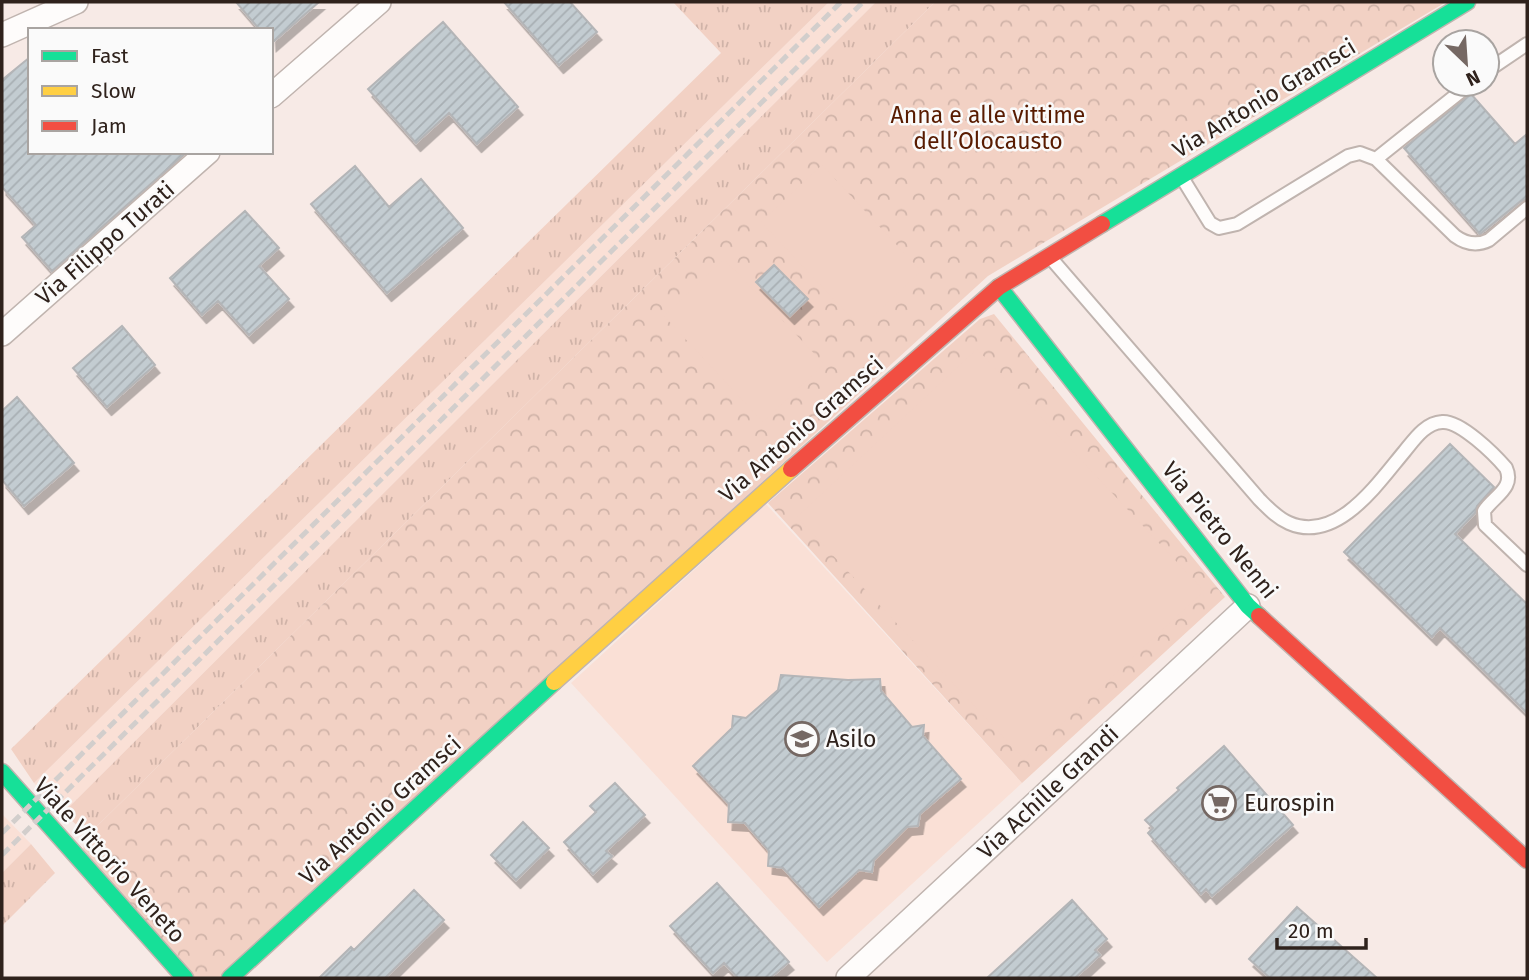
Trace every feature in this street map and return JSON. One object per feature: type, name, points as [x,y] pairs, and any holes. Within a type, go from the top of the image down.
[{"type":"street","points":[[2,34],[76,2]]},
{"type":"street","points":[[273,94],[379,2]]},
{"type":"street","name":"Via Antonio Gramsci","points":[[230,978],[699,549],[999,286],[1467,2]]},
{"type":"street","name":"Via Filippo Turati","points":[[5,324],[206,154]]},
{"type":"street","name":"Via Pietro Nenni","points":[[999,286],[1248,606],[1527,860]]},
{"type":"street","name":"Via Achille Grandi","points":[[848,978],[1248,606]]},
{"type":"street","name":"Viale Vittorio Veneto","points":[[2,772],[185,978]]},
{"type":"lane","points":[[1501,62],[1527,44]]},
{"type":"lane","points":[[1377,159],[1453,98]]},
{"type":"lane","points":[[1180,176],[1210,223],[1223,229],[1237,224],[1348,156],[1360,153],[1377,159],[1455,236],[1468,243],[1483,243],[1489,240],[1527,208]]},
{"type":"lane","points":[[1049,256],[1259,499],[1287,523],[1312,528],[1334,521],[1364,498],[1418,436],[1444,421],[1469,434],[1509,473],[1506,486],[1485,511],[1485,525],[1527,565]]},
{"type":"shaded area","points":[[829,2],[876,2],[63,813],[34,783]]},
{"type":"shaded area","name":"Asilo","points":[[766,504],[1022,783],[827,962],[571,683]]},
{"type":"shaded area","points":[[2,816],[31,844],[2,873]]},
{"type":"green space","points":[[673,2],[829,2],[34,783],[11,749],[721,53]]},
{"type":"green space","points":[[876,2],[935,2],[88,835],[63,813]]},
{"type":"green space","name":"Anna e alle vittime dell’Olocausto","points":[[935,2],[1446,2],[988,276],[219,978],[193,978],[83,849],[88,835]]},
{"type":"green space","points":[[822,165],[921,271],[861,328],[761,222]]},
{"type":"green space","points":[[724,259],[824,364],[763,422],[664,316]]},
{"type":"green space","points":[[994,314],[1225,597],[1022,783],[768,503],[980,319]]},
{"type":"green space","points":[[977,349],[1204,591],[1024,759],[797,517]]},
{"type":"green space","points":[[31,844],[55,873],[2,926],[2,873]]},
{"type":"building","points":[[236,2],[319,2],[273,42],[273,28],[258,28]]},
{"type":"building","points":[[504,2],[570,2],[597,32],[559,65]]},
{"type":"building","points":[[443,22],[518,107],[477,144],[449,113],[416,143],[368,89]]},
{"type":"building","points":[[28,59],[28,154],[185,154],[52,271],[22,237],[36,225],[2,187],[2,80]]},
{"type":"building","points":[[1466,98],[1475,98],[1515,144],[1527,134],[1527,199],[1480,234],[1404,148]]},
{"type":"building","points":[[355,166],[389,207],[421,179],[463,228],[387,293],[311,204]]},
{"type":"building","points":[[245,211],[279,248],[259,266],[289,299],[249,335],[218,301],[202,315],[170,278]]},
{"type":"building","points":[[774,265],[808,299],[790,316],[756,282]]},
{"type":"building","points":[[122,326],[155,365],[107,407],[73,368]]},
{"type":"building","points":[[17,397],[74,463],[24,506],[2,480],[2,411]]},
{"type":"building","points":[[1450,444],[1494,487],[1455,534],[1527,604],[1527,713],[1440,628],[1432,637],[1344,552]]},
{"type":"building","name":"Asilo","points":[[781,675],[848,680],[880,679],[881,691],[912,727],[924,725],[923,736],[961,779],[920,814],[918,826],[907,827],[874,860],[872,872],[859,870],[819,907],[783,868],[768,866],[769,851],[745,823],[728,822],[729,804],[693,766],[732,728],[733,716],[746,718],[778,690]]},
{"type":"building","points":[[1224,746],[1293,825],[1212,896],[1206,889],[1201,894],[1148,833],[1153,828],[1145,820]]},
{"type":"building","points":[[615,783],[645,815],[606,851],[612,856],[593,874],[564,842],[596,812],[590,806]]},
{"type":"building","points":[[523,822],[549,848],[516,880],[491,855]]},
{"type":"building","points":[[717,883],[789,962],[770,978],[738,978],[724,963],[713,973],[670,926]]},
{"type":"building","points":[[414,890],[444,920],[385,978],[319,978],[351,947],[354,950]]},
{"type":"building","points":[[1072,900],[1107,939],[1095,950],[1100,955],[1075,978],[987,978]]},
{"type":"building","points":[[1297,907],[1377,978],[1270,978],[1249,959]]},
{"type":"railway","points":[[2,833],[841,2]]},
{"type":"railway","points":[[2,855],[863,2]]},
{"type":"traffic: fast","points":[[1102,224],[1467,2]]},
{"type":"traffic: fast","points":[[999,287],[1248,606],[1259,616]]},
{"type":"traffic: fast","points":[[230,978],[554,682]]},
{"type":"traffic: fast","points":[[2,772],[185,978]]},
{"type":"traffic: slow","points":[[554,682],[791,469]]},
{"type":"traffic: jam","points":[[791,469],[999,287],[1102,224]]},
{"type":"traffic: jam","points":[[1259,616],[1527,860]]},
{"type":"place","name":"Asilo","points":[[802,739]]},
{"type":"place","name":"Eurospin","points":[[1219,803]]}]
